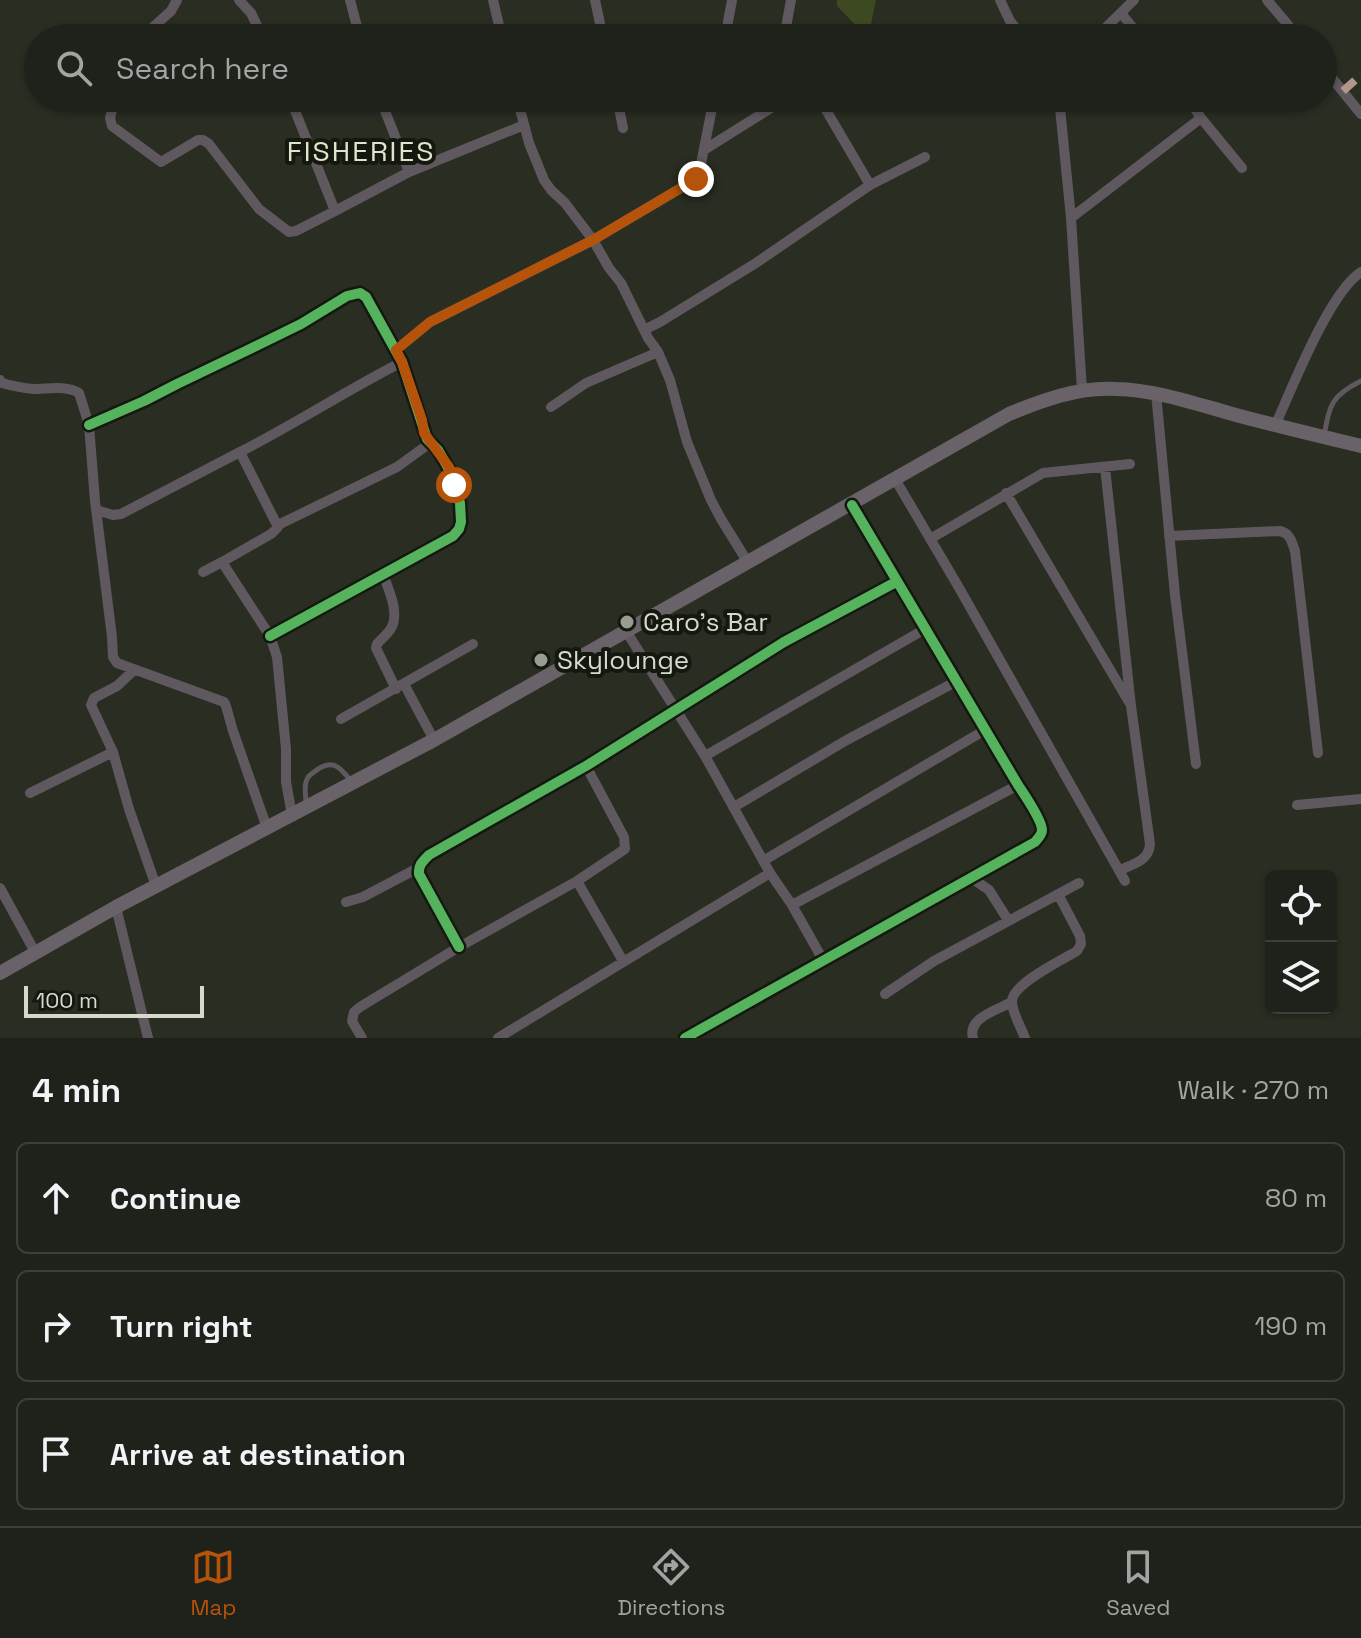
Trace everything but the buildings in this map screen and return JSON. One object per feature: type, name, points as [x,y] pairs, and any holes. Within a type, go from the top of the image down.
[{"type":"main road","points":[[0,973],[116,907],[434,740],[1009,414],[1048,398],[1082,390],[1115,388],[1156,393],[1361,446]]},
{"type":"street","points":[[157,24],[171,11],[177,0]]},
{"type":"street","points":[[239,0],[256,24]]},
{"type":"street","points":[[350,0],[356,24]]},
{"type":"street","points":[[493,0],[499,24]]},
{"type":"street","points":[[595,0],[600,24]]},
{"type":"street","points":[[728,24],[732,0]]},
{"type":"street","points":[[787,24],[791,0]]},
{"type":"street","points":[[1000,0],[1012,24]]},
{"type":"street","points":[[1110,24],[1134,0]]},
{"type":"street","points":[[1267,0],[1287,24]]},
{"type":"street","points":[[1121,13],[1130,24]]},
{"type":"street","points":[[1337,84],[1361,114]]},
{"type":"street","points":[[112,112],[112,126],[161,162],[198,140],[209,144],[259,209],[289,232],[409,172],[524,125]]},
{"type":"street","points":[[296,112],[335,211]]},
{"type":"street","points":[[385,112],[409,172]]},
{"type":"street","points":[[521,112],[534,160],[544,180],[593,240],[621,283],[658,352],[670,380],[687,442],[711,500],[747,561]]},
{"type":"street","points":[[620,112],[623,128]]},
{"type":"street","points":[[396,350],[430,322],[593,240],[693,181],[699,174],[711,112]]},
{"type":"street","points":[[704,150],[765,112]]},
{"type":"street","points":[[827,112],[870,185]]},
{"type":"street","points":[[1060,112],[1082,390]]},
{"type":"street","points":[[1197,112],[1242,168]]},
{"type":"street","points":[[1071,218],[1201,118]]},
{"type":"street","points":[[644,330],[756,263],[870,185],[925,157]]},
{"type":"street","points":[[1275,426],[1335,301],[1346,284],[1361,272]]},
{"type":"street","points":[[89,425],[301,324],[354,293],[366,297],[402,362],[424,433],[454,478],[460,503],[459,529],[453,536],[270,636]]},
{"type":"street","points":[[551,407],[586,383],[658,352]]},
{"type":"street","points":[[96,510],[121,514],[402,362]]},
{"type":"street","points":[[0,380],[8,385],[33,389],[70,388],[79,393],[89,425],[113,657],[117,663],[134,670],[224,702],[267,828]]},
{"type":"street","points":[[1156,393],[1169,536],[1196,764]]},
{"type":"street","points":[[278,525],[397,467],[430,443]]},
{"type":"street","points":[[203,572],[277,530],[278,525],[240,452]]},
{"type":"street","points":[[930,539],[1049,471],[1130,464]]},
{"type":"street","points":[[895,479],[1122,876],[1144,859],[1150,849],[1105,467]]},
{"type":"street","points":[[1006,493],[1131,706]]},
{"type":"street","points":[[685,1038],[1035,842],[1041,835],[1040,822],[852,505]]},
{"type":"street","points":[[1169,536],[1280,531],[1288,535],[1295,551],[1318,753]]},
{"type":"street","points":[[222,562],[270,636],[277,657],[286,782],[292,815]]},
{"type":"street","points":[[383,574],[391,595],[393,625],[376,648],[434,740]]},
{"type":"street","points":[[346,902],[363,897],[418,868],[429,855],[586,766],[784,642],[896,582]]},
{"type":"street","points":[[705,756],[925,629]]},
{"type":"street","points":[[626,631],[705,756],[743,827],[823,960]]},
{"type":"street","points":[[341,719],[473,644]]},
{"type":"street","points":[[134,670],[117,686],[99,694],[91,702],[113,752],[156,886]]},
{"type":"street","points":[[734,807],[845,741],[957,681]]},
{"type":"street","points":[[763,861],[985,730]]},
{"type":"street","points":[[30,793],[113,752]]},
{"type":"street","points":[[362,1038],[352,1021],[354,1012],[622,852],[626,846],[624,837],[586,766]]},
{"type":"street","points":[[792,905],[1018,785]]},
{"type":"street","points":[[1297,805],[1361,799]]},
{"type":"street","points":[[418,868],[459,947]]},
{"type":"street","points":[[498,1038],[770,873]]},
{"type":"street","points":[[970,877],[989,890],[1008,920]]},
{"type":"street","points":[[577,881],[623,961]]},
{"type":"street","points":[[885,994],[934,961],[1079,883]]},
{"type":"street","points":[[0,888],[35,952]]},
{"type":"street","points":[[1025,1038],[1012,1002],[1014,993],[1022,984],[1077,951],[1081,944],[1080,936],[1058,894]]},
{"type":"street","points":[[116,907],[148,1038]]},
{"type":"street","points":[[973,1038],[972,1025],[1012,1002]]},
{"type":"lane","points":[[1324,437],[1334,397],[1361,381]]},
{"type":"lane","points":[[306,808],[306,781],[321,766],[337,766],[353,783]]},
{"type":"green space","points":[[837,0],[876,0],[871,24],[854,24],[837,6]]},
{"type":"marked path","points":[[1343,91],[1361,75]]},
{"type":"cycle path","points":[[89,425],[301,324],[347,296],[360,293],[366,297],[402,362],[427,439],[438,450],[454,478],[461,522],[453,536],[270,636]]},
{"type":"cycle path","points":[[685,1038],[1035,842],[1042,830],[1032,807],[852,505]]},
{"type":"cycle path","points":[[459,947],[419,874],[420,866],[429,855],[586,766],[784,642],[896,582]]},
{"type":"place","name":"Caro's Bar","points":[[627,622]]},
{"type":"place","name":"Skylounge","points":[[541,660]]},
{"type":"district","name":"FISHERIES","points":[[361,151]]},
{"type":"route","points":[[454,485],[449,467],[424,433],[396,350],[430,322],[593,240],[696,179]]}]
